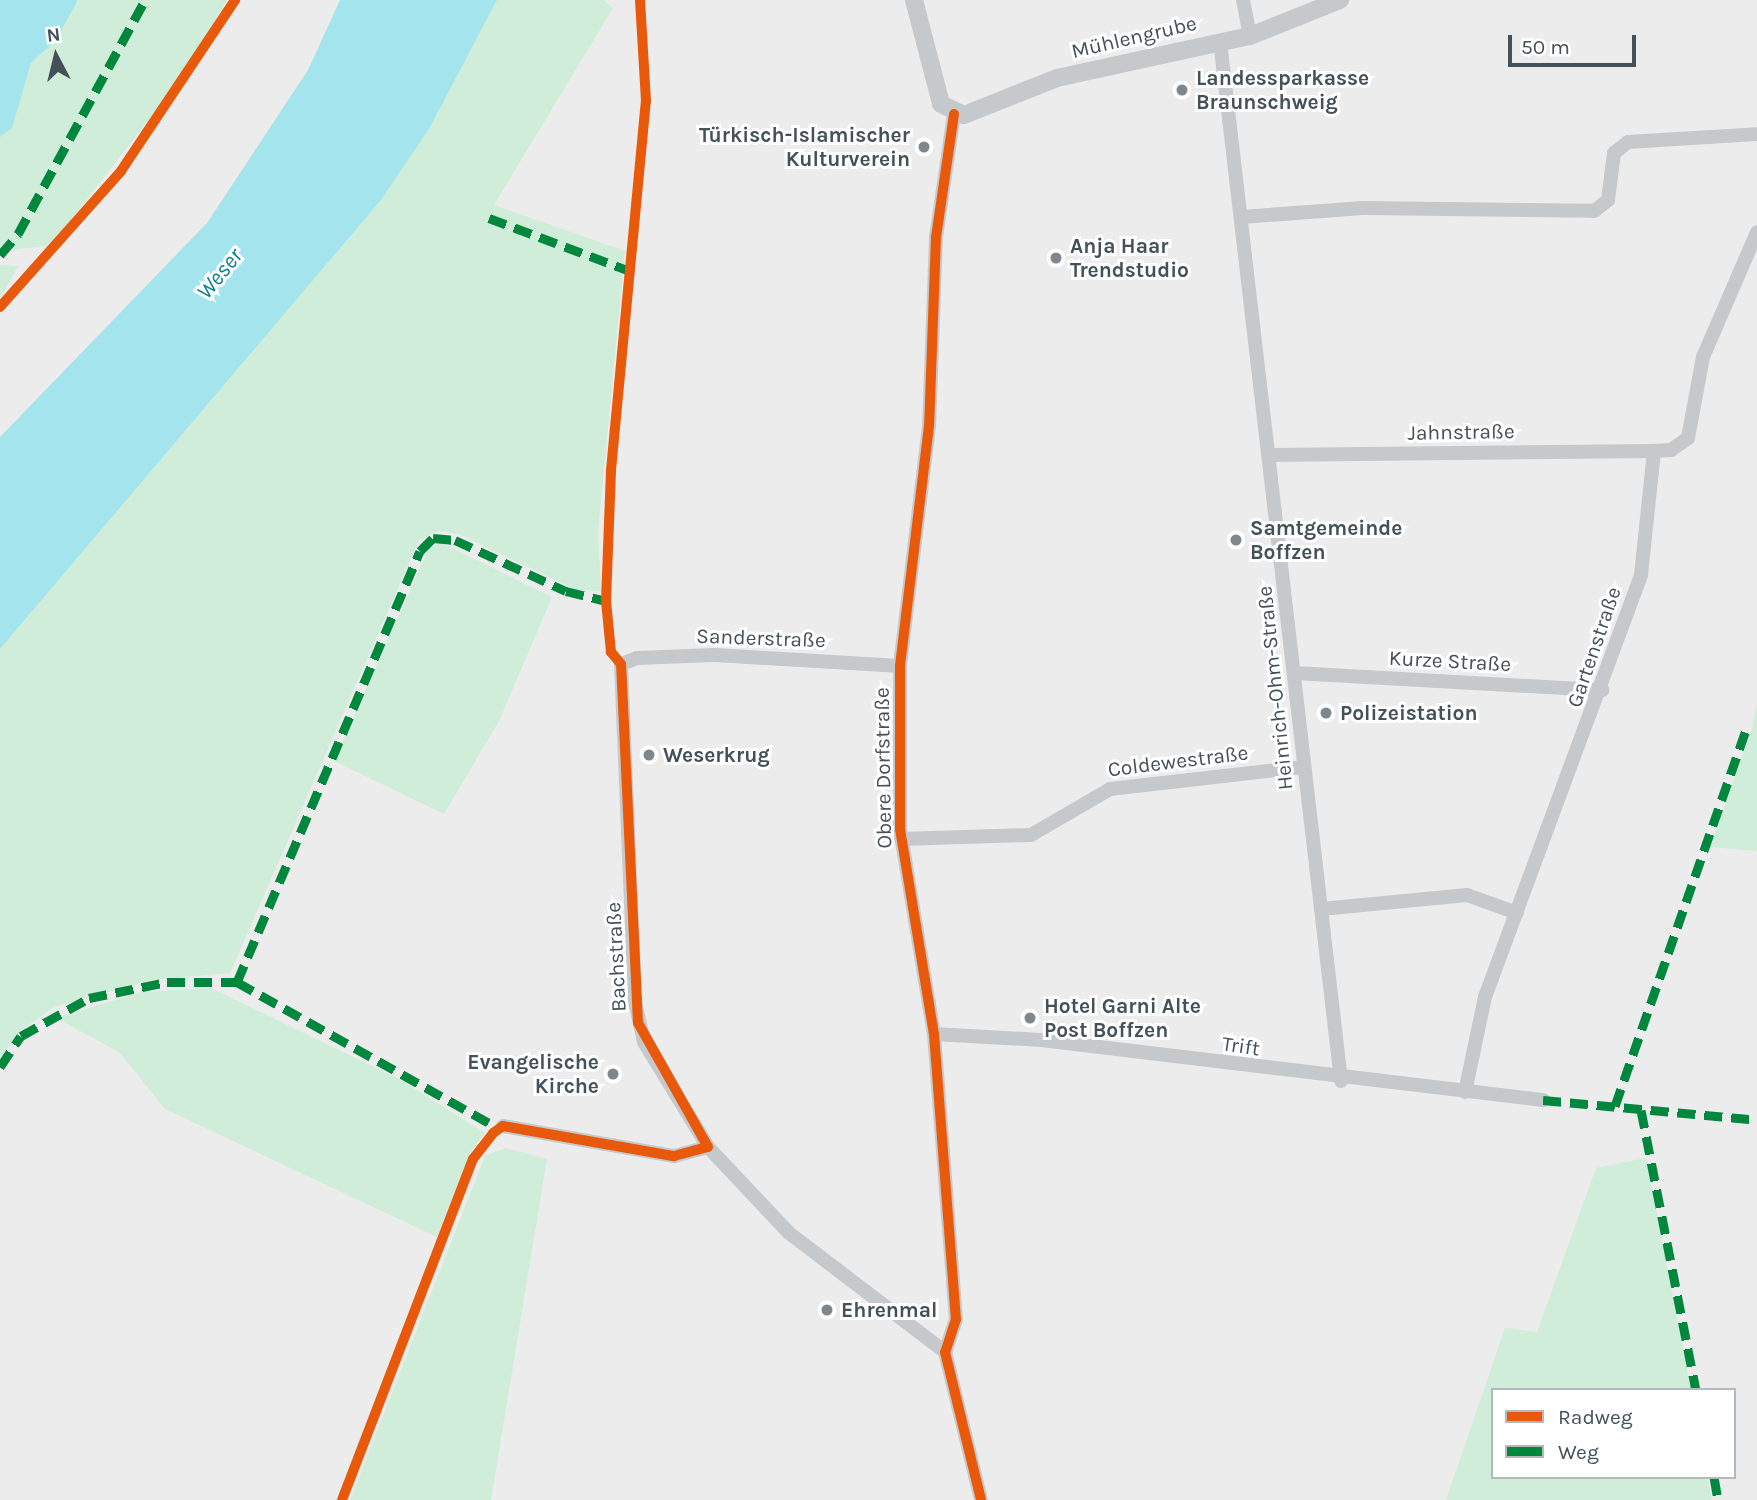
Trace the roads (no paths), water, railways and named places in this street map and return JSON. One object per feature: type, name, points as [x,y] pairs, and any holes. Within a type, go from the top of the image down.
[{"type":"street","points":[[914,0],[947,109]]},
{"type":"street","points":[[1243,0],[1250,36]]},
{"type":"street","name":"Mühlengrube","points":[[947,109],[1057,78],[1250,36],[1340,0]]},
{"type":"street","name":"Heinrich-Ohm-Straße","points":[[1220,41],[1341,1081]]},
{"type":"street","name":"Obere Dorfstraße","points":[[945,1352],[956,1319],[934,1034],[901,839],[900,666],[929,426],[936,237],[947,109]]},
{"type":"street","points":[[1241,217],[1363,208],[1594,211],[1608,200],[1614,153],[1628,142],[1757,134]]},
{"type":"street","points":[[1654,451],[1671,450],[1688,438],[1703,358],[1757,232]]},
{"type":"street","name":"Jahnstraße","points":[[1269,455],[1654,451]]},
{"type":"street","name":"Gartenstraße","points":[[1465,1092],[1477,1024],[1603,690],[1641,575],[1654,451]]},
{"type":"street","name":"Sanderstraße","points":[[621,664],[714,655],[900,666]]},
{"type":"street","name":"Bachstraße","points":[[621,664],[638,1023],[708,1147],[789,1233],[945,1352]]},
{"type":"street","name":"Kurze Straße","points":[[1295,673],[1603,690]]},
{"type":"street","name":"Coldewestraße","points":[[901,839],[1031,835],[1110,789],[1304,767]]},
{"type":"street","points":[[1321,909],[1467,895],[1517,913]]},
{"type":"street","name":"Trift","points":[[934,1034],[1041,1040],[1341,1081],[1543,1100]]},
{"type":"street","points":[[503,1126],[674,1156],[708,1147]]},
{"type":"street","points":[[945,1352],[981,1500]]},
{"type":"water","points":[[0,0],[78,0],[56,40],[31,63],[12,128],[0,137]]},
{"type":"water","name":"Weser","points":[[340,0],[497,0],[429,129],[381,200],[0,649],[0,437],[207,223],[308,70]]},
{"type":"place","name":"Landessparkasse Braunschweig","points":[[1182,90]]},
{"type":"place","name":"Türkisch-Islamischer Kulturverein","points":[[924,147]]},
{"type":"place","name":"Anja Haar Trendstudio","points":[[1056,258]]},
{"type":"place","name":"Samtgemeinde Boffzen","points":[[1236,540]]},
{"type":"place","name":"Polizeistation","points":[[1326,713]]},
{"type":"place","name":"Weserkrug","points":[[649,755]]},
{"type":"place","name":"Hotel Garni Alte Post Boffzen","points":[[1030,1018]]},
{"type":"place","name":"Evangelische Kirche","points":[[613,1074]]},
{"type":"place","name":"Ehrenmal","points":[[827,1310]]}]
